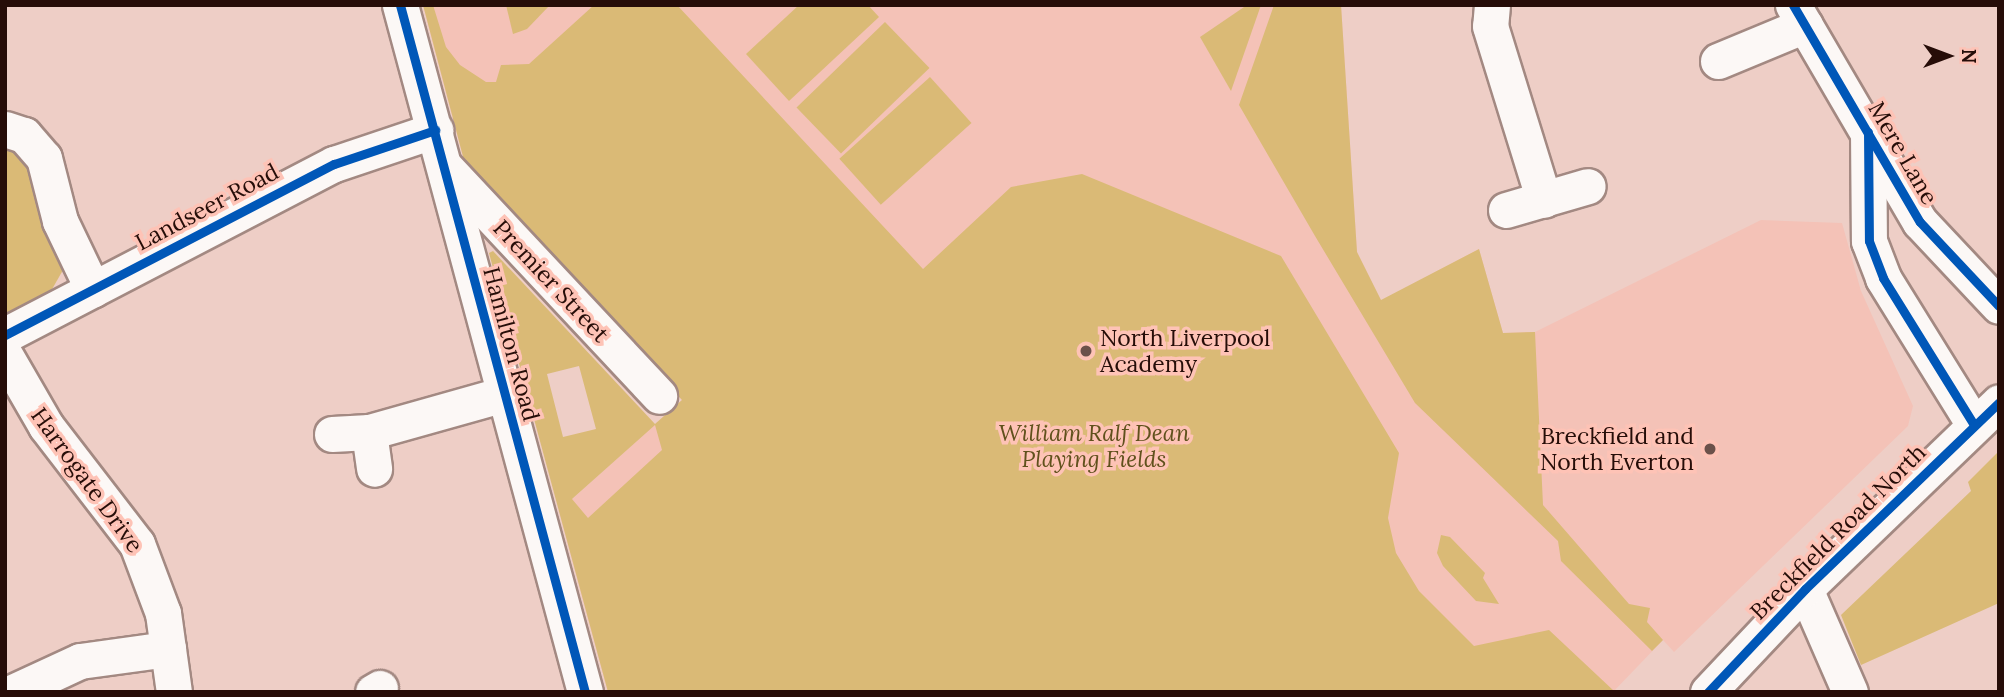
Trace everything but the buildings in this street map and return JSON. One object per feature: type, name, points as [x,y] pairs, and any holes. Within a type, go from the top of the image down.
[{"type":"street","name":"Hamilton Road","points":[[400,5],[585,692]]},
{"type":"street","points":[[1492,5],[1490,26],[1544,200]]},
{"type":"street","points":[[1718,61],[1799,15]]},
{"type":"street","name":"Mere Lane","points":[[1799,15],[1868,128],[1920,222],[1999,306]]},
{"type":"street","points":[[1868,128],[1869,241],[1882,278],[1986,414]]},
{"type":"street","points":[[5,129],[24,135],[44,158],[60,221],[93,290]]},
{"type":"street","name":"Landseer Road","points":[[5,335],[334,164],[435,131]]},
{"type":"street","name":"Premier Street","points":[[443,165],[659,396]]},
{"type":"street","points":[[1506,210],[1588,186]]},
{"type":"street","name":"Harrogate Drive","points":[[5,355],[46,426],[137,544],[154,578],[174,692]]},
{"type":"street","points":[[332,434],[369,432],[504,394]]},
{"type":"street","name":"Breckfield Road North","points":[[1708,692],[1805,589],[1986,414]]},
{"type":"street","points":[[369,432],[374,469]]},
{"type":"street","points":[[1805,589],[1850,692]]},
{"type":"street","points":[[13,692],[80,661],[168,649]]},
{"type":"shaded area","name":"North Liverpool Academy","points":[[423,5],[1341,5],[1357,252],[1381,301],[1479,249],[1503,333],[1535,332],[1761,220],[1842,223],[1861,291],[1913,406],[1908,426],[1674,652],[1663,640],[1613,692],[608,692],[559,511],[682,400],[465,164]]},
{"type":"green space","name":"William Ralf Dean Playing Fields","points":[[423,5],[433,5],[446,47],[460,65],[486,82],[496,82],[501,65],[529,64],[594,5],[677,5],[923,269],[1011,187],[1082,174],[1281,256],[1399,453],[1388,518],[1396,553],[1419,591],[1474,646],[1549,630],[1614,691],[608,692],[489,253],[493,251],[655,424],[682,400],[465,164]],"holes":[[[579,366],[596,429],[563,437],[547,374]],[[655,425],[662,450],[588,518],[572,499]]]},
{"type":"green space","points":[[506,5],[550,5],[527,29],[513,34]]},
{"type":"green space","points":[[799,5],[868,5],[879,17],[789,101],[746,54]]},
{"type":"green space","points":[[1247,5],[1261,5],[1231,91],[1200,37]]},
{"type":"green space","points":[[1274,5],[1341,5],[1357,252],[1381,300],[1479,249],[1503,333],[1535,332],[1543,505],[1629,604],[1650,608],[1647,622],[1663,640],[1652,651],[1561,561],[1558,541],[1415,403],[1315,236],[1239,105]]},
{"type":"green space","points":[[885,22],[929,68],[841,153],[797,107]]},
{"type":"green space","points":[[930,77],[971,123],[881,205],[839,159]]},
{"type":"green space","points":[[5,139],[22,147],[63,270],[51,291],[5,314]]},
{"type":"green space","points":[[1999,451],[1999,603],[1861,665],[1841,615],[1971,491],[1968,482]]},
{"type":"green space","points":[[1441,535],[1450,537],[1485,573],[1483,578],[1499,604],[1476,601],[1443,566],[1437,553]]},
{"type":"cycle path","points":[[400,5],[585,692]]},
{"type":"cycle path","points":[[1793,5],[1920,222],[1999,306]]},
{"type":"cycle path","points":[[5,335],[334,164],[435,130]]},
{"type":"cycle path","points":[[1868,132],[1869,241],[1883,278],[1974,425]]},
{"type":"cycle path","points":[[1708,692],[1805,589],[1999,402]]},
{"type":"place","name":"North Liverpool Academy","points":[[1086,351]]},
{"type":"place","name":"Breckfield and North Everton","points":[[1710,449]]}]
